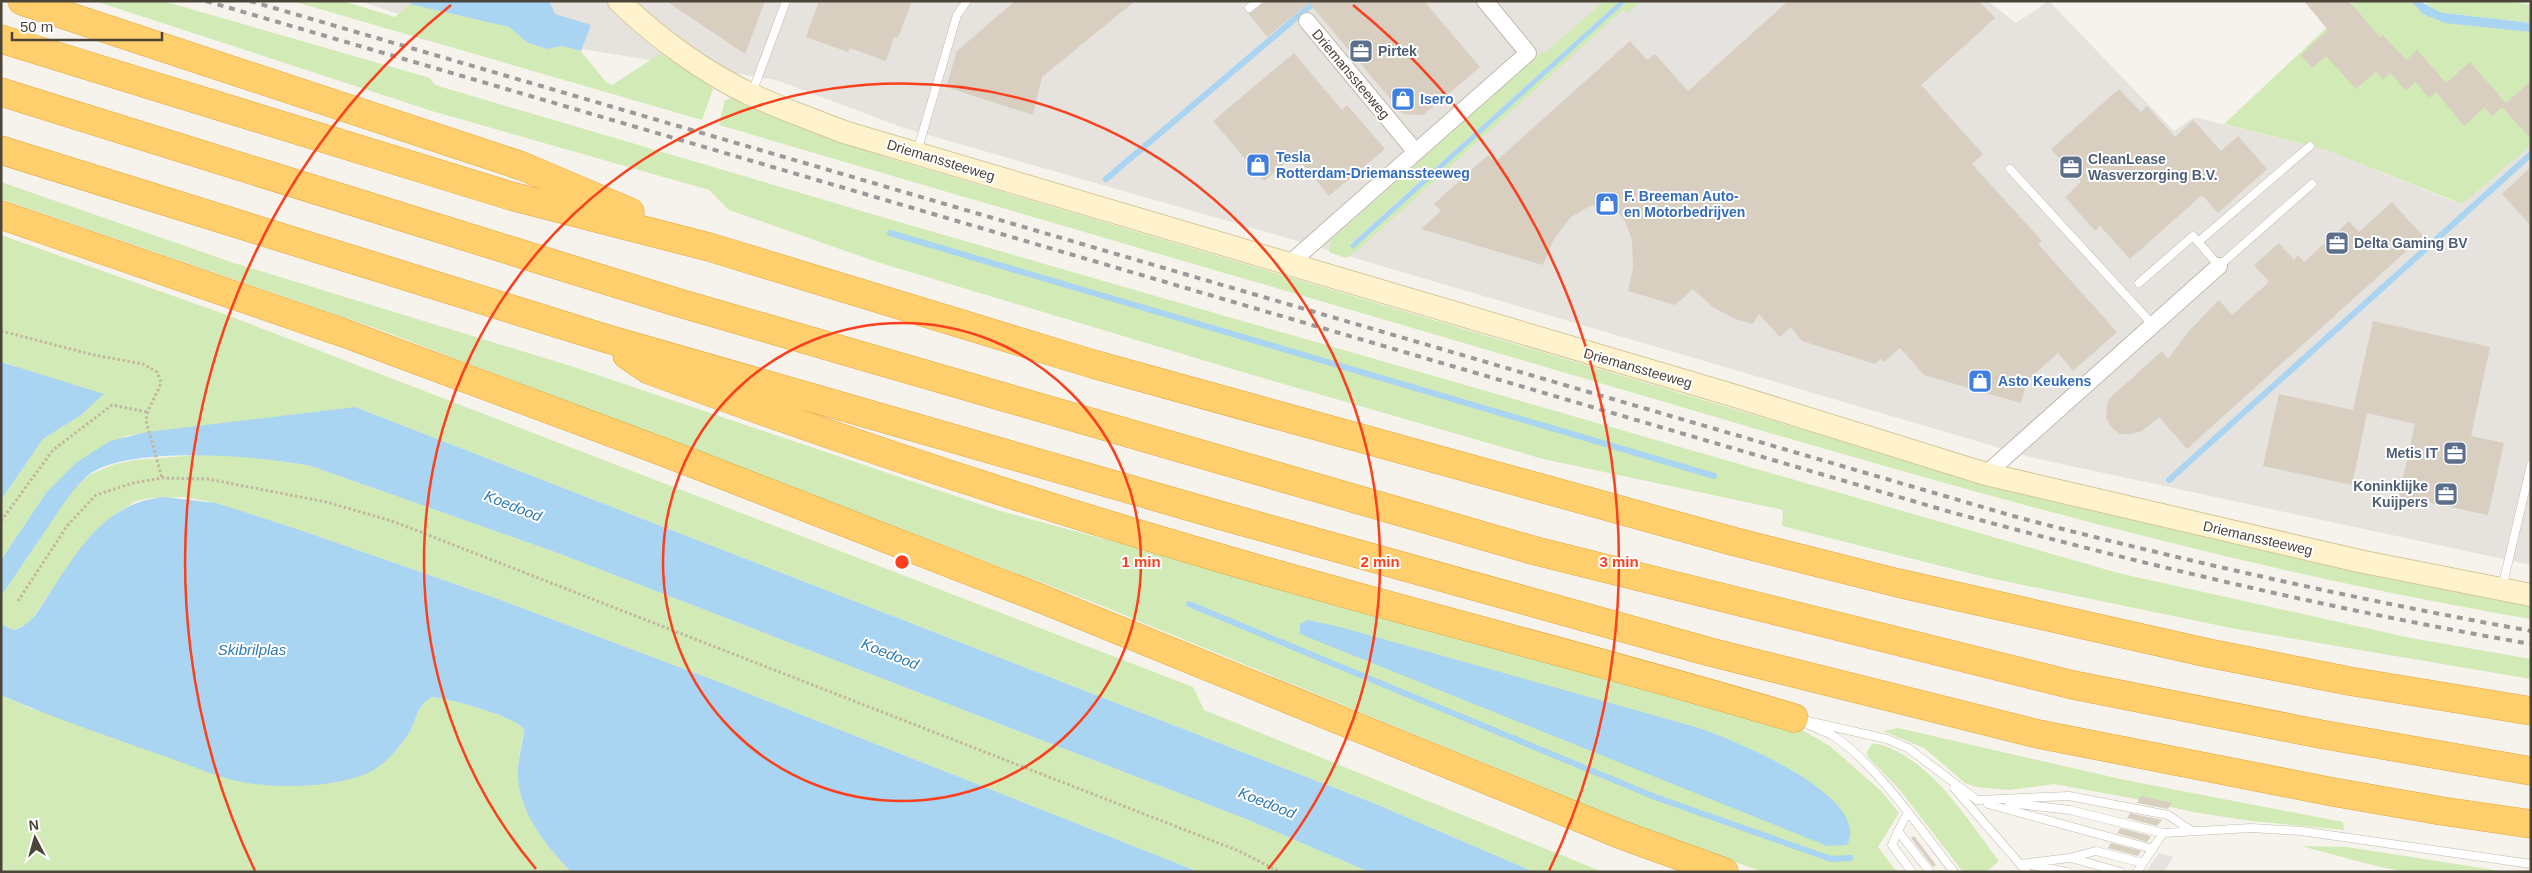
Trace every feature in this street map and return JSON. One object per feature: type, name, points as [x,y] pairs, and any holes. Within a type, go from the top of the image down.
[{"type":"highway","points":[[22,1],[522,166],[709,247]]},
{"type":"highway","points":[[1,39],[511,196],[709,247],[1093,364],[1722,538],[1833,567],[2208,653],[2349,681],[2531,711]]},
{"type":"highway","points":[[1,92],[676,302],[1532,550],[2073,685],[2320,734],[2531,771]]},
{"type":"highway","points":[[1,150],[601,338],[1219,515],[1720,654],[2038,734],[2332,792],[2531,824]]},
{"type":"highway","points":[[1,215],[334,330],[666,453],[1042,599],[1622,835],[1724,872]]},
{"type":"highway","points":[[601,338],[648,370],[830,436],[970,483],[1221,558],[1794,718]]},
{"type":"main road","name":"Driemanssteeweg","points":[[619,1],[679,50],[751,94],[844,132],[917,152],[1723,393],[1986,474],[2359,561],[2531,595]]},
{"type":"street","points":[[1289,264],[1528,52],[1485,1]]},
{"type":"street","name":"Driemanssteeweg","points":[[1307,21],[1415,151]]},
{"type":"street","points":[[1986,474],[2219,266]]},
{"type":"lane","points":[[751,94],[786,1]]},
{"type":"lane","points":[[917,152],[957,15],[967,1]]},
{"type":"lane","points":[[1249,8],[1258,1]]},
{"type":"lane","points":[[2198,242],[2310,146]]},
{"type":"lane","points":[[2010,169],[2153,325]]},
{"type":"lane","points":[[2139,283],[2193,236],[2219,266],[2312,184]]},
{"type":"lane","points":[[2502,590],[2531,465]]},
{"type":"lane","points":[[1794,718],[1887,739],[1908,748],[1945,778],[1977,800],[2153,849]]},
{"type":"lane","points":[[1794,718],[1832,736],[1862,761],[1908,812],[1954,872]]},
{"type":"lane","points":[[1945,778],[2027,872]]},
{"type":"lane","points":[[1977,800],[2069,796],[2168,815],[2192,831]]},
{"type":"lane","points":[[1977,800],[2070,810],[2163,833],[2251,828],[2300,832],[2531,864]]},
{"type":"lane","points":[[1908,812],[1892,845],[1912,872]]},
{"type":"lane","points":[[1898,831],[1930,872]]},
{"type":"lane","points":[[2137,872],[2163,833]]},
{"type":"lane","points":[[2021,864],[2069,858],[2096,851],[2143,863]]},
{"type":"lane","points":[[2069,858],[2121,872]]},
{"type":"lane","points":[[2021,864],[2035,872]]},
{"type":"lane","points":[[2021,864],[2067,872]]},
{"type":"path","points":[[1,331],[94,355],[144,364],[156,372],[161,382],[157,396],[147,412],[146,421],[162,478]]},
{"type":"path","points":[[1,521],[53,450],[112,405],[147,412]]},
{"type":"path","points":[[18,601],[67,526],[96,495],[134,483],[162,478],[208,479],[258,487],[326,502],[392,521],[1239,851],[1280,872]]},
{"type":"shaded area","points":[[359,1],[1988,1],[2016,23],[2049,1],[2174,131],[2194,117],[2326,150],[2455,202],[2531,139],[2531,565],[2034,458],[1256,229],[904,128],[776,80],[435,26]]},
{"type":"shaded area","points":[[1641,1],[1779,1],[1688,85],[1655,49],[1618,15],[1623,10],[1627,14]]},
{"type":"shaded area","points":[[2159,853],[2173,857],[2164,872],[2146,872]]},
{"type":"green space","points":[[95,1],[163,1],[430,78],[435,85],[906,224],[2118,573],[2411,638],[2531,659],[2531,679],[2236,629],[1985,577],[1782,526],[1783,510],[1543,459],[1239,371],[874,261],[729,210],[709,190],[432,111]]},
{"type":"green space","points":[[292,1],[343,1],[395,17],[410,4],[509,27],[528,43],[547,49],[562,46],[581,51],[606,82],[612,85],[660,54],[705,81],[713,89],[702,120]]},
{"type":"green space","points":[[1604,1],[1620,1],[1350,244],[1353,248],[1627,1],[1641,1],[1627,14],[1623,10],[1358,250],[1346,258],[1329,252],[1331,240],[1542,52],[1546,52]]},
{"type":"green space","points":[[2355,1],[2411,1],[2424,15],[2531,32],[2531,145],[2462,204],[2326,150],[2224,124]]},
{"type":"green space","points":[[2424,1],[2508,1],[2531,5],[2531,23],[2444,13],[2436,11]]},
{"type":"green space","points":[[732,98],[888,158],[1959,476],[2295,558],[2531,606],[2531,619],[2297,573],[2066,516],[1836,452],[719,125],[725,100]]},
{"type":"green space","points":[[1,182],[234,263],[574,367],[997,510],[1793,725],[1830,746],[1881,791],[1899,813],[1878,847],[1897,872],[1763,872],[1647,830],[1090,601],[378,329],[1,199]]},
{"type":"green space","points":[[1,235],[227,315],[1193,687],[1204,710],[1603,872],[1534,872],[1376,804],[355,407],[125,436],[46,493],[1,560],[1,500],[43,439],[81,415],[12,365],[1,362]]},
{"type":"green space","points":[[211,454],[250,456],[311,466],[555,552],[1246,819],[1369,872],[1199,872],[732,687],[498,599],[300,530],[207,501],[183,497],[150,498],[136,501],[117,513],[88,539],[28,624],[14,630],[1,624],[1,596],[72,491],[89,475],[115,464],[135,460]]},
{"type":"green space","points":[[1,695],[32,709],[331,783],[368,771],[388,759],[404,740],[421,706],[432,697],[482,709],[510,720],[524,730],[518,768],[518,783],[521,797],[542,838],[571,872],[1,872]]},
{"type":"green space","points":[[1898,728],[2125,780],[2343,822],[2344,830],[2251,821],[2193,812],[2054,784],[2009,790],[1976,787],[1965,783],[1924,748],[1883,731]]},
{"type":"green space","points":[[1872,744],[1879,744],[1890,748],[1923,769],[1964,813],[1999,861],[1986,872],[1963,872],[1899,789],[1868,757],[1867,752]]},
{"type":"green space","points":[[2301,846],[2347,847],[2507,872],[2407,872],[2376,866]]},
{"type":"water","points":[[413,1],[549,1],[555,14],[591,25],[581,51],[562,46],[547,49],[528,43],[509,27],[410,4]]},
{"type":"water","points":[[1620,1],[1627,1],[1353,249],[1350,245]]},
{"type":"water","points":[[2411,1],[2421,2],[2444,13],[2531,23],[2531,32],[2445,23],[2423,14]]},
{"type":"water","points":[[1,362],[104,394],[81,415],[43,439],[1,500]]},
{"type":"water","name":"Koedood","points":[[355,407],[1376,804],[1534,872],[1369,872],[1246,819],[555,552],[311,466],[289,462],[196,455],[162,456],[131,460],[106,466],[87,476],[71,494],[1,596],[1,560],[46,493],[77,462],[110,441],[147,432]]},
{"type":"water","name":"Skibrilplas","points":[[164,497],[216,503],[300,530],[498,599],[732,687],[1199,872],[571,872],[542,838],[521,797],[518,783],[518,768],[524,730],[510,720],[482,709],[432,697],[421,707],[402,743],[387,760],[375,769],[355,778],[327,784],[283,786],[255,784],[220,776],[61,719],[1,695],[1,624],[14,630],[25,625],[36,613],[81,548],[108,520],[124,509],[143,501]]},
{"type":"water","points":[[1308,620],[1340,627],[1699,728],[1740,744],[1768,757],[1821,790],[1840,808],[1850,826],[1847,845],[1827,846],[1300,634],[1300,624]]},
{"type":"building","points":[[666,1],[765,1],[745,54]]},
{"type":"building","points":[[819,1],[912,1],[898,38],[894,37],[886,61],[850,48],[848,52],[806,37]]},
{"type":"building","points":[[1015,1],[1135,1],[1042,77],[1033,115],[946,87],[957,51]]},
{"type":"building","points":[[1264,1],[1424,1],[1480,67],[1423,115],[1403,114],[1309,3],[1267,37],[1248,13],[1252,12]]},
{"type":"building","points":[[1788,1],[1979,1],[1995,18],[1921,85],[1983,154],[1972,164],[2042,241],[2038,244],[2117,332],[2073,371],[2058,353],[2027,381],[2021,403],[1924,375],[1900,348],[1884,362],[1881,359],[1875,364],[1802,341],[1791,327],[1780,337],[1759,314],[1753,324],[1735,319],[1713,307],[1693,289],[1675,305],[1628,291],[1633,268],[1632,240],[1624,219],[1617,211],[1607,205],[1590,206],[1571,217],[1554,239],[1543,265],[1421,229],[1441,211],[1434,204],[1488,155],[1495,162],[1630,41],[1647,60],[1655,54],[1688,91]]},
{"type":"building","points":[[2304,1],[2349,1],[2380,37],[2383,35],[2406,60],[2417,50],[2446,83],[2470,62],[2506,103],[2531,81],[2531,139],[2502,107],[2492,116],[2485,107],[2464,126],[2436,92],[2429,98],[2415,82],[2406,91],[2390,73],[2383,80],[2376,72],[2356,89],[2326,56],[2312,68],[2301,55],[2328,30]]},
{"type":"building","points":[[1294,53],[1342,110],[1347,105],[1385,149],[1329,196],[1300,161],[1296,164],[1291,158],[1264,181],[1213,121]]},
{"type":"building","points":[[2119,89],[2141,112],[2147,106],[2175,137],[2193,120],[2221,151],[2238,136],[2267,169],[2218,213],[2202,195],[2130,259],[2100,226],[2095,231],[2065,197],[2081,182],[2051,149]]},
{"type":"building","points":[[2531,167],[2531,226],[2502,194]]},
{"type":"building","points":[[2392,202],[2423,236],[2187,449],[2159,417],[2142,431],[2132,434],[2120,434],[2111,427],[2106,417],[2110,398],[2162,351],[2168,359],[2189,331],[2219,300],[2232,315],[2269,282],[2254,265],[2279,243],[2294,260],[2298,255],[2304,262],[2349,221],[2359,232]]},
{"type":"building","points":[[2373,321],[2490,347],[2471,436],[2504,443],[2488,515],[2399,496],[2415,424],[2367,413],[2352,485],[2263,466],[2279,394],[2353,410]]},
{"type":"building","points":[[2141,796],[2172,803],[2168,809],[2137,803]]},
{"type":"building","points":[[2130,813],[2162,820],[2157,826],[2127,818]]},
{"type":"building","points":[[2121,828],[2151,836],[2147,842],[2117,833]]},
{"type":"building","points":[[1914,836],[1936,865],[1933,867],[1911,838]]},
{"type":"building","points":[[2111,843],[2141,851],[2138,856],[2108,848]]},
{"type":"waterway","points":[[1106,179],[1316,1]]},
{"type":"waterway","points":[[2169,480],[2531,154]]},
{"type":"waterway","points":[[890,233],[1714,476]]},
{"type":"waterway","points":[[1189,604],[1655,797],[1831,859],[1850,858]]},
{"type":"railway","points":[[206,1],[1947,511],[2238,585],[2457,631],[2531,644]]},
{"type":"railway","points":[[250,1],[2020,518],[2274,579],[2531,631]]},
{"type":"place","name":"Pirtek","points":[[1361,51]]},
{"type":"place","name":"Isero","points":[[1403,99]]},
{"type":"place","name":"Tesla Rotterdam-Driemanssteeweg","points":[[1258,165]]},
{"type":"place","name":"CleanLease Wasverzorging B.V.","points":[[2071,167]]},
{"type":"place","name":"F. Breeman Auto- en Motorbedrijven","points":[[1607,204]]},
{"type":"place","name":"Delta Gaming BV","points":[[2337,243]]},
{"type":"place","name":"Asto Keukens","points":[[1980,381]]},
{"type":"place","name":"Metis IT","points":[[2455,453]]},
{"type":"place","name":"Koninklijke Kuijpers","points":[[2446,494]]}]
